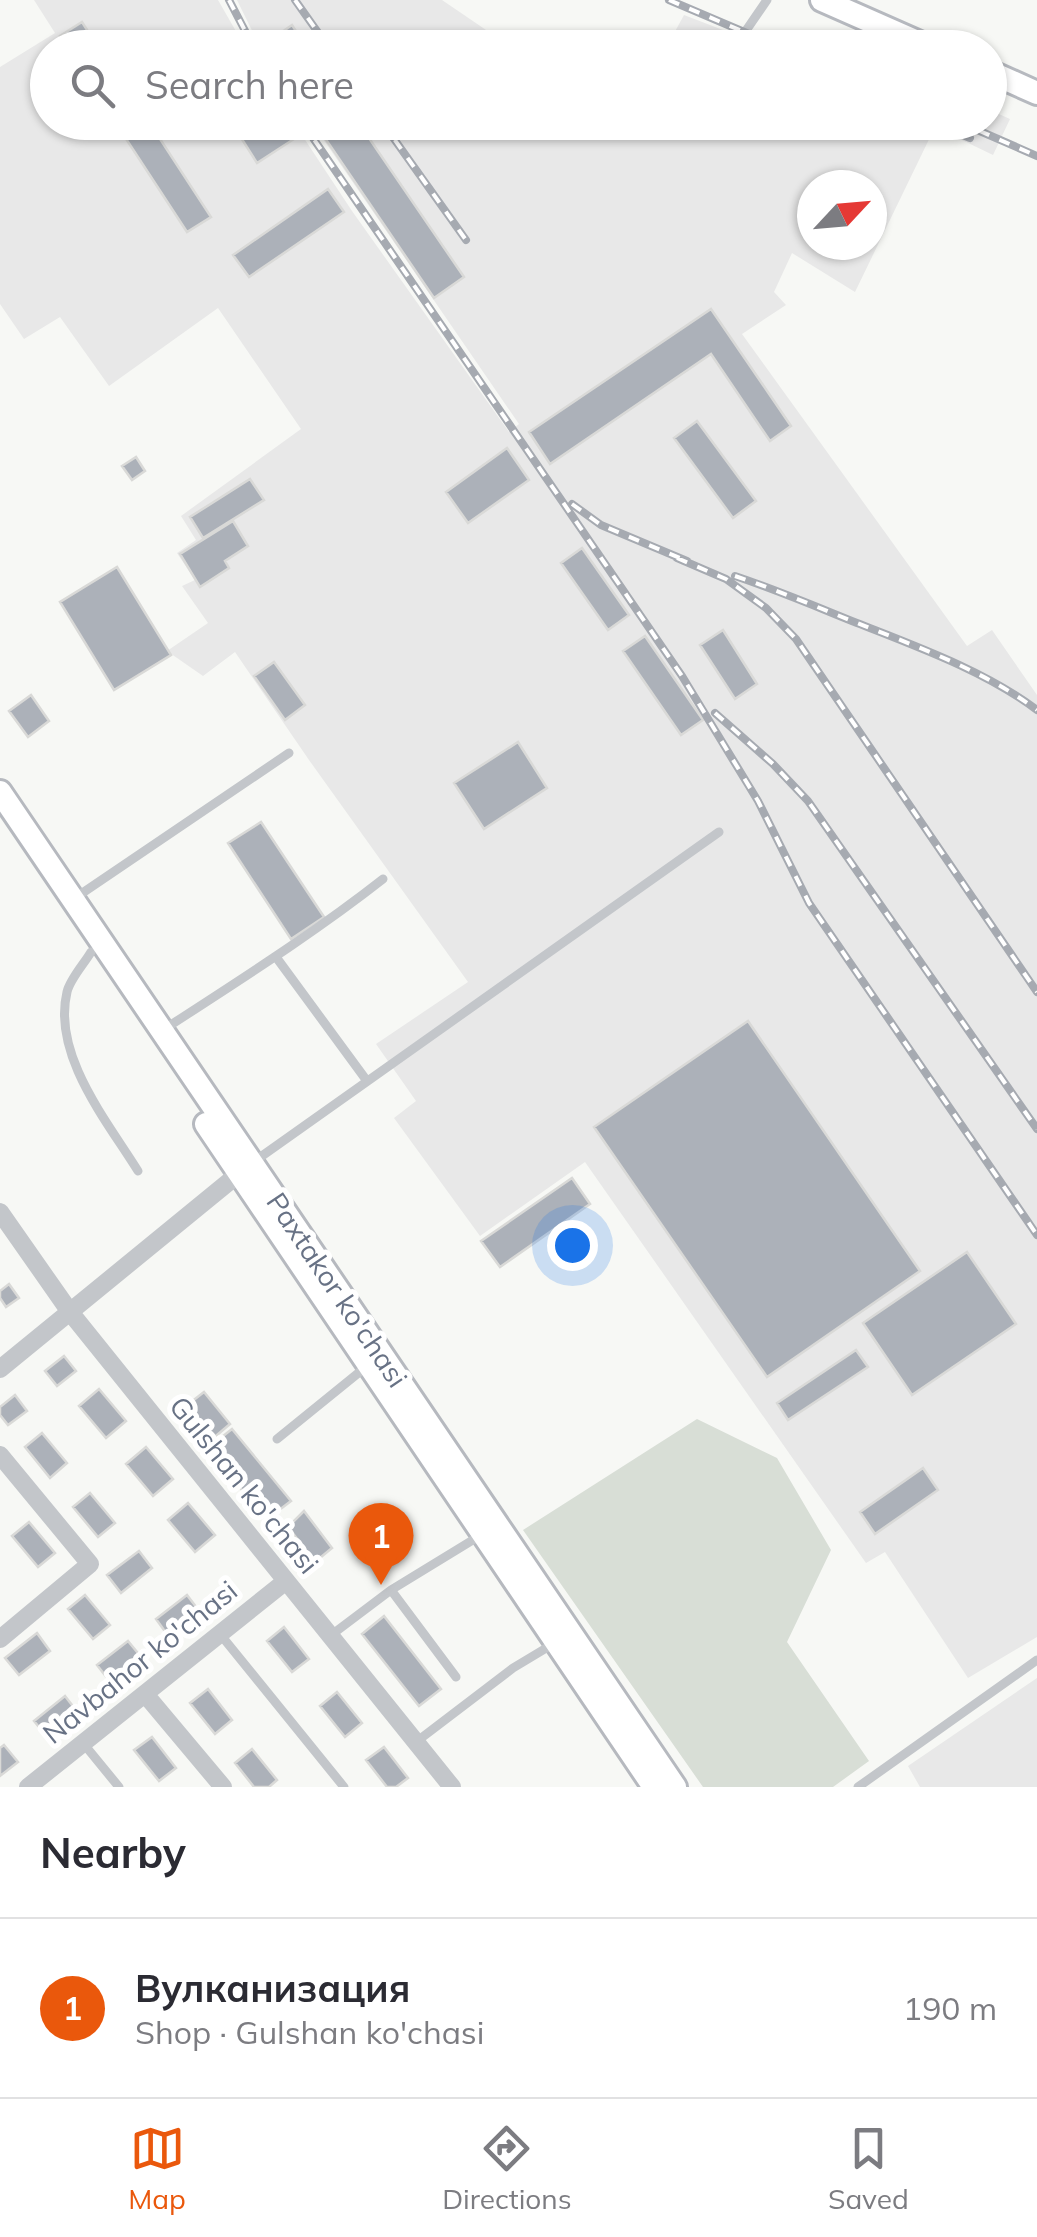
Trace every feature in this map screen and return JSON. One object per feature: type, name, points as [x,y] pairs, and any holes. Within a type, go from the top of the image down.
[{"type":"main road","points":[[822,0],[890,30]]},
{"type":"main road","points":[[1007,79],[1037,92]]},
{"type":"main road","name":"Paxtakor ko'chasi","points":[[0,792],[161,1032],[369,1365],[654,1787]]},
{"type":"main road","name":"Paxtakor ko'chasi","points":[[0,818],[675,1787]]},
{"type":"street","points":[[0,1369],[245,1169]]},
{"type":"street","name":"Gulshan ko'chasi","points":[[0,1212],[70,1312],[452,1787]]},
{"type":"street","points":[[0,1454],[90,1564],[0,1639]]},
{"type":"street","name":"Navbahor ko'chasi","points":[[28,1787],[286,1581]]},
{"type":"street","points":[[145,1694],[223,1787]]},
{"type":"lane","points":[[746,30],[767,0]]},
{"type":"lane","points":[[73,900],[289,753]]},
{"type":"lane","points":[[245,1169],[719,832]]},
{"type":"lane","points":[[161,1032],[276,957],[383,878]]},
{"type":"lane","points":[[92,952],[67,989],[65,1017],[74,1066],[138,1171]]},
{"type":"lane","points":[[276,957],[367,1081]]},
{"type":"lane","points":[[277,1439],[369,1365]]},
{"type":"lane","points":[[330,1636],[392,1590],[483,1534]]},
{"type":"lane","points":[[392,1590],[456,1677]]},
{"type":"lane","points":[[220,1634],[344,1787]]},
{"type":"lane","points":[[416,1742],[513,1668],[556,1643]]},
{"type":"lane","points":[[858,1787],[1037,1660]]},
{"type":"lane","points":[[83,1744],[119,1787]]},
{"type":"shaded area","points":[[34,0],[218,0],[235,30],[53,30]]},
{"type":"shaded area","points":[[237,0],[442,0],[486,30],[252,30]]},
{"type":"shaded area","points":[[684,15],[723,30],[676,30]]},
{"type":"shaded area","points":[[30,48],[30,140],[305,140],[509,432],[519,424],[324,140],[929,140],[887,226],[887,170],[797,170],[797,256],[792,253],[774,292],[786,305],[742,334],[967,646],[992,630],[1037,695],[1037,1637],[968,1678],[885,1552],[866,1563],[585,1162],[480,1236],[394,1118],[416,1101],[376,1044],[468,982],[235,652],[203,676],[167,651],[208,623],[182,586],[195,580],[177,553],[196,540],[181,516],[301,429],[218,308],[109,386],[60,317],[24,339],[0,304],[0,67]]},
{"type":"shaded area","points":[[962,140],[1000,140],[993,155]]},
{"type":"shaded area","points":[[803,260],[871,260],[855,292]]},
{"type":"shaded area","points":[[697,1419],[777,1458],[831,1550],[787,1642],[869,1761],[833,1787],[703,1787],[523,1530]]},
{"type":"shaded area","points":[[1037,1678],[1037,1787],[920,1787],[908,1766]]},
{"type":"building","points":[[82,22],[87,30],[69,30]]},
{"type":"building","points":[[127,140],[161,140],[211,217],[187,232]]},
{"type":"building","points":[[242,140],[292,140],[257,163]]},
{"type":"building","points":[[326,140],[370,140],[464,277],[434,298]]},
{"type":"building","points":[[328,189],[344,212],[249,277],[233,255]]},
{"type":"building","points":[[711,309],[791,426],[770,441],[711,354],[550,464],[529,432]]},
{"type":"building","points":[[697,421],[756,501],[733,518],[674,438]]},
{"type":"building","points":[[507,448],[529,480],[468,523],[446,492]]},
{"type":"building","points":[[136,457],[145,471],[132,480],[122,466]]},
{"type":"building","points":[[250,479],[264,500],[203,538],[190,517]]},
{"type":"building","points":[[233,521],[248,546],[225,561],[229,568],[200,587],[180,554]]},
{"type":"building","points":[[582,548],[629,615],[608,630],[561,563]]},
{"type":"building","points":[[117,567],[171,655],[114,690],[60,602]]},
{"type":"building","points":[[723,630],[757,684],[735,699],[700,645]]},
{"type":"building","points":[[645,636],[703,720],[681,735],[623,651]]},
{"type":"building","points":[[274,662],[305,705],[285,720],[254,676]]},
{"type":"building","points":[[31,695],[49,721],[28,737],[9,711]]},
{"type":"building","points":[[518,742],[547,788],[484,829],[454,783]]},
{"type":"building","points":[[261,822],[324,917],[291,939],[228,843]]},
{"type":"building","points":[[748,1021],[920,1271],[767,1377],[594,1127]]},
{"type":"building","points":[[572,1178],[590,1204],[500,1267],[481,1241]]},
{"type":"building","points":[[967,1252],[1016,1324],[912,1395],[863,1323]]},
{"type":"building","points":[[9,1284],[19,1298],[6,1307],[0,1291]]},
{"type":"building","points":[[856,1350],[868,1367],[788,1420],[777,1403]]},
{"type":"building","points":[[64,1356],[76,1371],[57,1386],[45,1371]]},
{"type":"building","points":[[99,1389],[126,1421],[106,1438],[79,1406]]},
{"type":"building","points":[[204,1392],[230,1424],[204,1446],[177,1413]]},
{"type":"building","points":[[15,1395],[27,1411],[8,1425],[0,1415],[0,1407]]},
{"type":"building","points":[[232,1429],[291,1501],[266,1520],[208,1448]]},
{"type":"building","points":[[42,1433],[67,1463],[50,1478],[25,1447]]},
{"type":"building","points":[[146,1447],[173,1479],[153,1496],[126,1464]]},
{"type":"building","points":[[923,1468],[938,1490],[875,1534],[860,1512]]},
{"type":"building","points":[[90,1493],[115,1523],[98,1537],[73,1507]]},
{"type":"building","points":[[188,1503],[215,1535],[195,1552],[168,1520]]},
{"type":"building","points":[[304,1511],[332,1548],[315,1562],[288,1527]]},
{"type":"building","points":[[29,1522],[55,1553],[38,1567],[12,1536]]},
{"type":"building","points":[[139,1551],[152,1568],[121,1593],[107,1575]]},
{"type":"building","points":[[85,1595],[110,1625],[93,1639],[68,1609]]},
{"type":"building","points":[[187,1595],[200,1612],[169,1637],[156,1619]]},
{"type":"building","points":[[384,1616],[441,1689],[419,1706],[362,1634]]},
{"type":"building","points":[[284,1627],[309,1659],[292,1672],[267,1641]]},
{"type":"building","points":[[37,1633],[50,1651],[19,1675],[5,1658]]},
{"type":"building","points":[[128,1641],[142,1658],[111,1683],[97,1665]]},
{"type":"building","points":[[208,1689],[232,1720],[215,1734],[190,1703]]},
{"type":"building","points":[[337,1692],[362,1723],[345,1737],[320,1706]]},
{"type":"building","points":[[65,1696],[79,1714],[48,1738],[34,1721]]},
{"type":"building","points":[[152,1737],[176,1768],[159,1781],[134,1750]]},
{"type":"building","points":[[4,1745],[18,1762],[0,1776],[0,1748]]},
{"type":"building","points":[[384,1747],[408,1778],[396,1787],[387,1787],[366,1760]]},
{"type":"building","points":[[252,1749],[277,1780],[269,1787],[254,1787],[235,1763]]},
{"type":"railway","points":[[229,0],[245,30]]},
{"type":"railway","points":[[295,0],[316,30]]},
{"type":"railway","points":[[669,0],[740,30]]},
{"type":"railway","points":[[314,140],[682,676],[758,801],[809,903],[1037,1235]]},
{"type":"railway","points":[[395,140],[466,240]]},
{"type":"railway","points":[[1000,140],[1037,156]]},
{"type":"railway","points":[[572,504],[601,525],[687,561]]},
{"type":"railway","points":[[677,558],[726,579],[766,608],[796,639],[1037,992]]},
{"type":"railway","points":[[735,576],[950,661],[996,683],[1037,710]]},
{"type":"railway","points":[[715,713],[808,801],[1037,1129]]},
{"type":"place","name":"Вулканизация","points":[[381,1585]]}]
